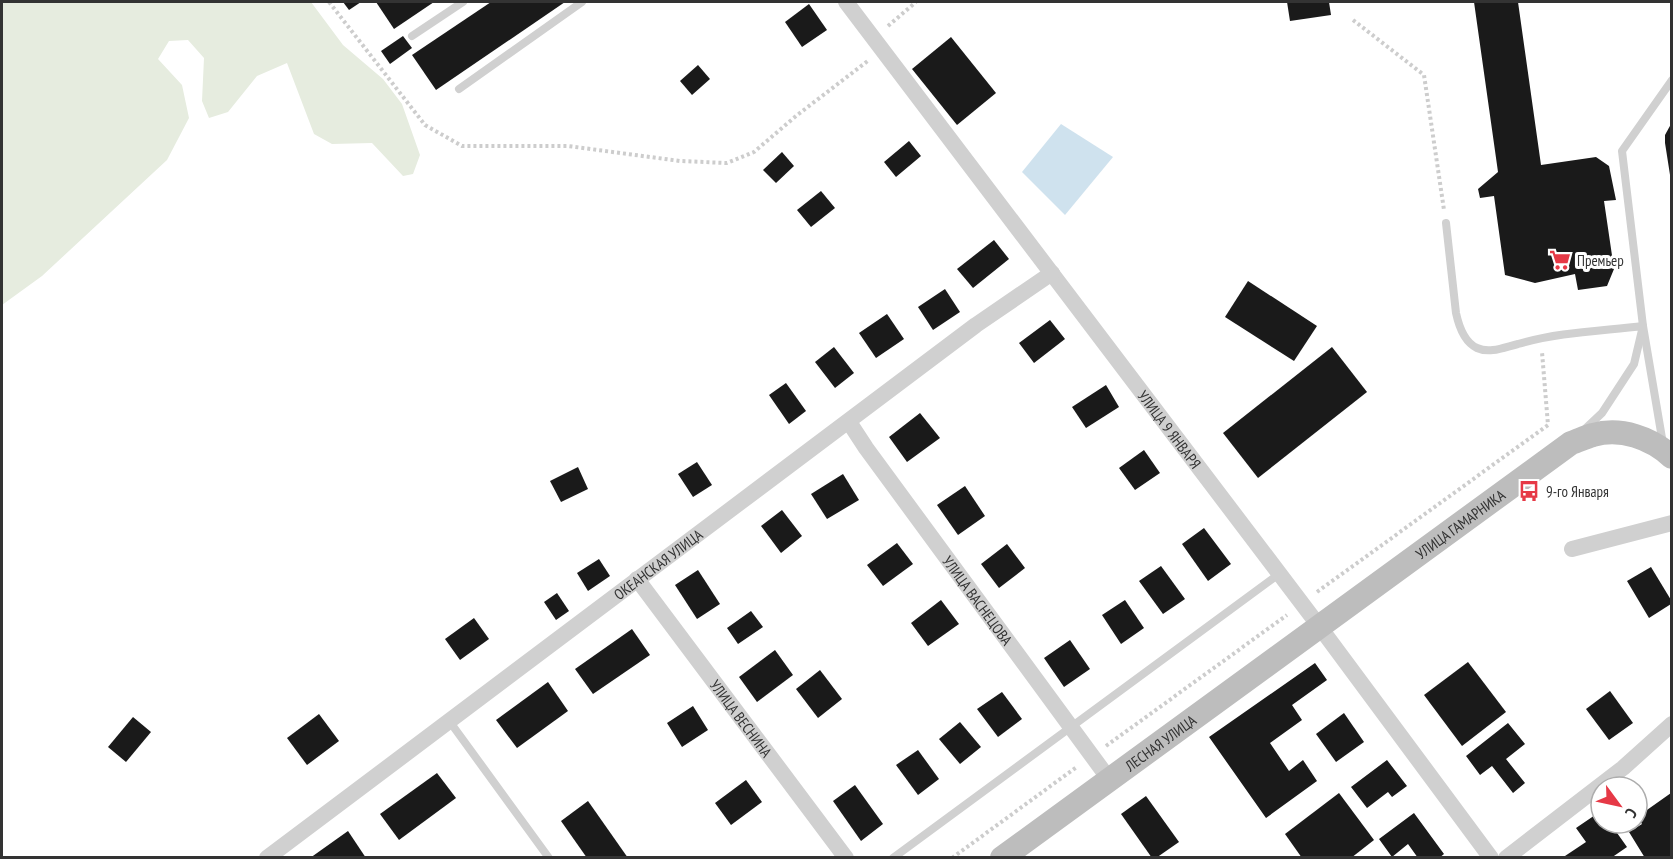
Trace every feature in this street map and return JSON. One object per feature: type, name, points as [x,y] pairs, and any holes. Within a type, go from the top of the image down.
[{"type":"street","name":"УЛИЦА 9 ЯНВАРЯ","points":[[846,2],[1302,603],[1491,858]]},
{"type":"street","name":"ОКЕАНСКАЯ УЛИЦА","points":[[267,858],[976,325],[1052,273]]},
{"type":"street","name":"УЛИЦА ВАСНЕЦОВА","points":[[849,422],[1109,779]]},
{"type":"street","name":"УЛИЦА ГАМАРНИКА","points":[[1319,626],[1571,443],[1594,434],[1619,432],[1643,438],[1668,454]]},
{"type":"street","points":[[1572,549],[1671,523]]},
{"type":"street","name":"УЛИЦА ВЕСНИНА","points":[[637,579],[846,858]]},
{"type":"street","name":"ЛЕСНАЯ УЛИЦА","points":[[1002,858],[1319,626]]},
{"type":"street","points":[[1506,858],[1623,768],[1671,724]]},
{"type":"lane","points":[[412,36],[463,2]]},
{"type":"lane","points":[[459,89],[582,2]]},
{"type":"lane","points":[[1668,454],[1643,326],[1622,151],[1671,80]]},
{"type":"lane","points":[[1446,223],[1456,313],[1464,336],[1476,348],[1495,350],[1540,338],[1643,326]]},
{"type":"lane","points":[[1571,443],[1602,413],[1634,364],[1643,326]]},
{"type":"lane","points":[[893,858],[1280,574]]},
{"type":"lane","points":[[450,722],[549,858]]},
{"type":"path","points":[[329,2],[424,125],[462,146],[568,146],[680,161],[727,163],[754,152],[796,116],[851,75],[916,2]]},
{"type":"path","points":[[1353,20],[1424,75],[1446,223]]},
{"type":"path","points":[[952,858],[1548,425],[1540,338]]},
{"type":"shaded area","points":[[2,2],[311,2],[343,45],[383,79],[402,104],[420,155],[413,174],[403,176],[372,143],[332,144],[314,134],[287,63],[257,76],[228,112],[209,118],[202,101],[204,58],[188,40],[169,41],[158,59],[182,85],[189,118],[167,160],[42,276],[2,305]]},
{"type":"water","points":[[1061,124],[1113,157],[1065,215],[1022,172]]},
{"type":"building","points":[[343,2],[361,2],[349,10]]},
{"type":"building","points":[[376,2],[434,2],[394,29]]},
{"type":"building","points":[[491,2],[565,2],[436,90],[412,55]]},
{"type":"building","points":[[1287,2],[1329,2],[1331,15],[1290,21]]},
{"type":"building","points":[[1474,2],[1518,2],[1541,165],[1596,157],[1609,166],[1616,200],[1604,201],[1614,269],[1607,286],[1578,290],[1575,274],[1535,283],[1505,275],[1494,196],[1480,198],[1478,189],[1498,172]]},
{"type":"building","points":[[809,4],[827,30],[802,47],[785,22]]},
{"type":"building","points":[[403,36],[412,48],[390,64],[381,51]]},
{"type":"building","points":[[951,37],[996,93],[957,125],[912,69]]},
{"type":"building","points":[[698,65],[710,79],[692,95],[680,81]]},
{"type":"building","points":[[1671,124],[1671,175],[1670,175],[1665,135]]},
{"type":"building","points":[[909,141],[921,156],[896,177],[884,162]]},
{"type":"building","points":[[782,152],[794,166],[776,183],[763,170]]},
{"type":"building","points":[[821,191],[835,208],[811,227],[797,210]]},
{"type":"building","points":[[994,240],[1009,259],[973,288],[957,269]]},
{"type":"building","points":[[1248,281],[1317,326],[1294,361],[1225,317]]},
{"type":"building","points":[[945,289],[960,312],[933,330],[918,307]]},
{"type":"building","points":[[887,314],[904,339],[876,358],[859,333]]},
{"type":"building","points":[[1050,320],[1065,339],[1034,363],[1019,343]]},
{"type":"building","points":[[834,347],[854,373],[835,388],[815,362]]},
{"type":"building","points":[[1332,347],[1367,392],[1258,478],[1223,433]]},
{"type":"building","points":[[786,383],[806,411],[789,424],[769,395]]},
{"type":"building","points":[[1106,385],[1119,407],[1086,428],[1072,407]]},
{"type":"building","points":[[920,413],[940,438],[907,462],[889,437]]},
{"type":"building","points":[[1144,450],[1160,473],[1135,490],[1119,468]]},
{"type":"building","points":[[697,462],[712,485],[693,497],[678,474]]},
{"type":"building","points":[[578,467],[588,489],[561,502],[550,481]]},
{"type":"building","points":[[843,474],[859,500],[827,519],[811,494]]},
{"type":"building","points":[[965,486],[985,516],[958,535],[937,505]]},
{"type":"building","points":[[782,510],[802,536],[781,553],[761,526]]},
{"type":"building","points":[[1204,528],[1231,564],[1208,581],[1182,544]]},
{"type":"building","points":[[897,543],[913,564],[883,586],[867,565]]},
{"type":"building","points":[[1007,544],[1025,568],[999,588],[981,564]]},
{"type":"building","points":[[599,559],[610,576],[588,591],[577,573]]},
{"type":"building","points":[[1161,566],[1185,599],[1163,614],[1139,581]]},
{"type":"building","points":[[1651,567],[1671,600],[1671,604],[1649,618],[1627,581]]},
{"type":"building","points":[[698,570],[720,604],[697,619],[675,585]]},
{"type":"building","points":[[557,593],[569,611],[556,620],[544,602]]},
{"type":"building","points":[[941,600],[959,624],[928,646],[911,623]]},
{"type":"building","points":[[1125,600],[1144,628],[1121,644],[1102,615]]},
{"type":"building","points":[[751,611],[763,627],[738,644],[727,628]]},
{"type":"building","points":[[474,618],[489,639],[460,660],[445,639]]},
{"type":"building","points":[[632,629],[650,655],[593,694],[575,669]]},
{"type":"building","points":[[1070,640],[1090,669],[1064,687],[1044,658]]},
{"type":"building","points":[[775,650],[793,675],[757,702],[739,677]]},
{"type":"building","points":[[1468,662],[1506,712],[1462,746],[1424,695]]},
{"type":"building","points":[[1315,663],[1327,680],[1292,705],[1302,720],[1270,743],[1289,771],[1303,760],[1317,781],[1266,818],[1209,737]]},
{"type":"building","points":[[820,670],[842,699],[818,718],[796,689]]},
{"type":"building","points":[[548,682],[568,711],[517,748],[496,720]]},
{"type":"building","points":[[1610,691],[1633,723],[1609,740],[1586,709]]},
{"type":"building","points":[[1002,692],[1022,719],[998,737],[977,709]]},
{"type":"building","points":[[693,706],[708,730],[682,747],[667,723]]},
{"type":"building","points":[[1344,713],[1364,742],[1336,762],[1316,734]]},
{"type":"building","points":[[319,714],[339,741],[307,765],[287,738]]},
{"type":"building","points":[[133,717],[151,732],[126,762],[108,747]]},
{"type":"building","points":[[960,722],[981,747],[960,764],[939,739]]},
{"type":"building","points":[[1508,723],[1525,744],[1506,759],[1525,783],[1513,793],[1492,766],[1480,775],[1466,756]]},
{"type":"building","points":[[918,750],[939,779],[918,795],[896,765]]},
{"type":"building","points":[[1387,760],[1407,786],[1392,797],[1388,792],[1367,808],[1351,787]]},
{"type":"building","points":[[437,773],[456,798],[399,840],[380,814]]},
{"type":"building","points":[[746,780],[762,802],[731,825],[715,803]]},
{"type":"building","points":[[855,785],[883,824],[861,841],[833,801]]},
{"type":"building","points":[[1339,793],[1374,840],[1351,858],[1302,858],[1285,834]]},
{"type":"building","points":[[1671,793],[1671,857],[1645,858],[1631,835],[1649,835],[1649,809]]},
{"type":"building","points":[[1146,796],[1179,842],[1156,858],[1152,858],[1121,814]]},
{"type":"building","points":[[588,801],[628,858],[587,858],[561,821]]},
{"type":"building","points":[[1414,813],[1444,854],[1439,858],[1418,858],[1408,844],[1392,857],[1379,839]]},
{"type":"building","points":[[1589,819],[1589,835],[1618,835],[1627,847],[1611,858],[1562,858],[1586,842],[1576,828]]},
{"type":"building","points":[[348,831],[366,858],[310,858]]},
{"type":"place","name":"Премьер","points":[[1560,260]]},
{"type":"place","name":"9-го Января","points":[[1529,491]]}]
